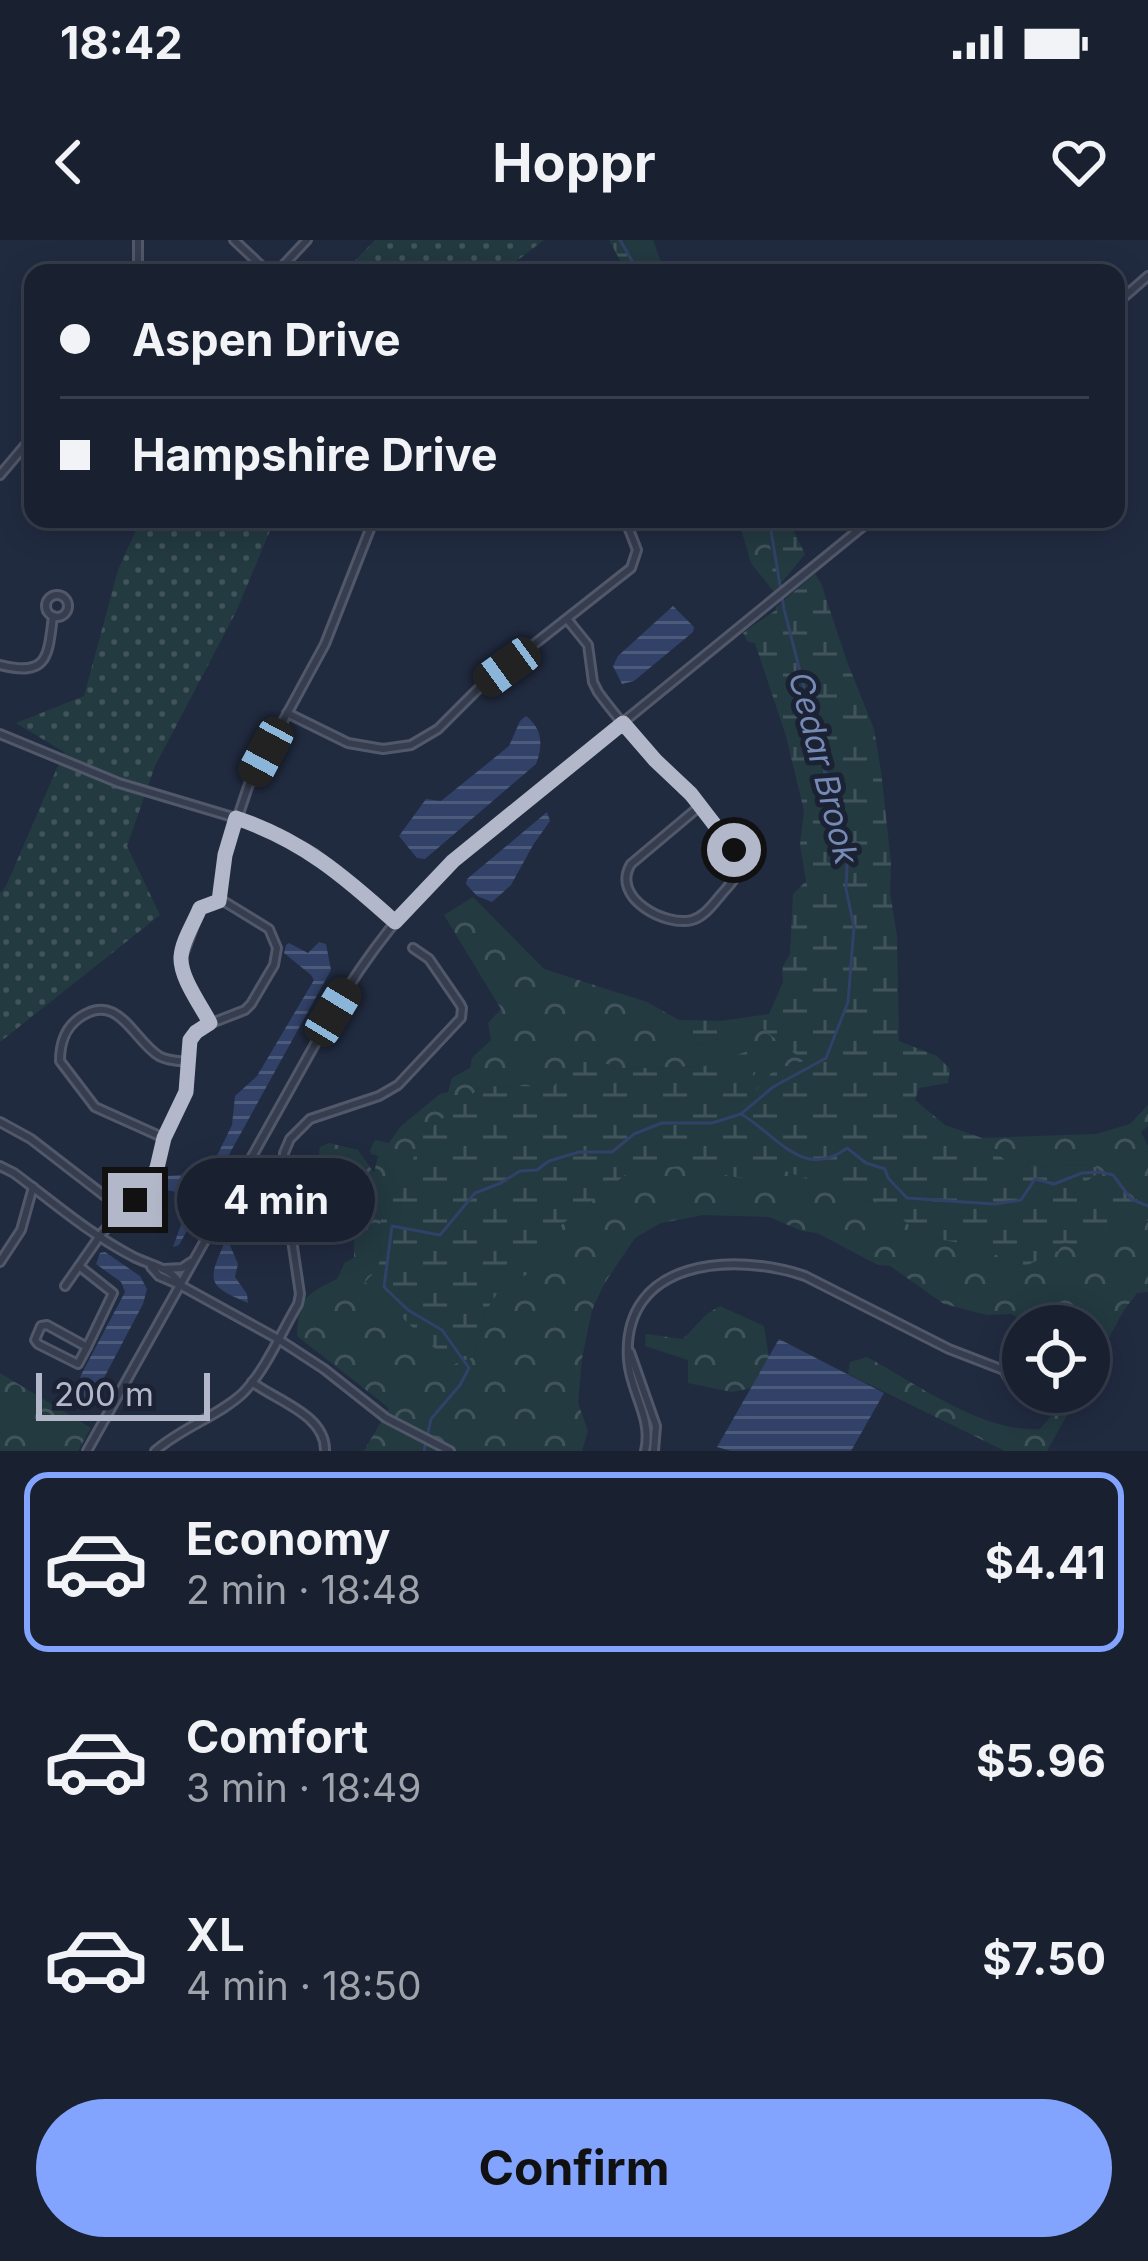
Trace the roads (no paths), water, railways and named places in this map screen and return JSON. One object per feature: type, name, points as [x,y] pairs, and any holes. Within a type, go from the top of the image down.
[{"type":"street","points":[[234,240],[262,264]]},
{"type":"street","points":[[282,264],[308,240]]},
{"type":"street","points":[[1125,296],[1148,276]]},
{"type":"street","points":[[0,476],[24,447]]},
{"type":"street","points":[[219,901],[225,855],[249,784],[325,644],[370,528]]},
{"type":"street","points":[[287,713],[355,744],[383,749],[411,745],[438,729],[480,687],[631,568],[637,550],[628,528]]},
{"type":"street","points":[[87,1451],[333,1012],[395,922],[453,861],[861,528]]},
{"type":"street","points":[[0,665],[29,670],[41,664],[49,647],[53,616]]},
{"type":"street","points":[[567,619],[587,645],[598,692],[700,806],[739,863],[734,879],[706,913],[681,921],[638,903],[627,890],[626,873],[700,806]]},
{"type":"street","points":[[0,734],[119,782],[279,834],[314,854],[395,922]]},
{"type":"street","points":[[65,1286],[157,1168],[164,1138],[186,1092],[190,1040],[210,1023],[251,1004],[277,957],[269,928],[219,901],[200,908],[181,960],[210,1023]]},
{"type":"street","points":[[155,1451],[235,1399],[252,1382],[298,1304],[283,1179],[290,1139],[310,1119],[388,1091],[459,1022],[462,1008],[429,959],[413,948]]},
{"type":"street","points":[[164,1138],[91,1104],[60,1061],[63,1036],[79,1018],[102,1010],[124,1019],[154,1053],[188,1062]]},
{"type":"street","points":[[0,1122],[32,1139],[122,1210]]},
{"type":"street","points":[[0,1166],[98,1238],[163,1274],[176,1276],[180,1285],[324,1369],[376,1412],[450,1451]]},
{"type":"street","points":[[0,1262],[21,1230],[33,1187]]},
{"type":"street","points":[[163,1274],[194,1260]]},
{"type":"street","points":[[649,1451],[656,1426],[628,1348],[634,1318],[672,1275],[706,1265],[762,1264],[805,1276],[949,1349],[1002,1369]]},
{"type":"street","points":[[79,1266],[113,1293],[87,1347],[78,1364],[35,1340],[47,1324],[87,1347]]},
{"type":"street","points":[[163,1274],[165,1311]]},
{"type":"street","points":[[252,1382],[310,1419],[325,1439],[325,1451]]},
{"type":"water","points":[[673,606],[694,627],[693,632],[634,681],[622,684],[613,666],[618,656]]},
{"type":"water","points":[[526,716],[540,738],[536,764],[425,859],[417,858],[399,836],[426,799],[441,801],[509,746]]},
{"type":"water","points":[[547,812],[550,821],[511,885],[492,902],[477,896],[467,879]]},
{"type":"water","points":[[319,942],[326,944],[331,970],[179,1245],[173,1247],[192,1194],[165,1190],[161,1181],[211,1168],[232,1125],[235,1096],[257,1076],[314,980],[284,953],[286,945],[308,953]]},
{"type":"water","points":[[229,1243],[238,1264],[235,1277],[248,1303],[225,1292],[215,1281],[219,1257]]},
{"type":"water","points":[[105,1252],[140,1276],[147,1289],[98,1389],[91,1400],[82,1403],[75,1398],[81,1375],[125,1292],[121,1282],[96,1264]]},
{"type":"water","points":[[779,1339],[884,1393],[851,1451],[717,1447]]},
{"type":"waterway","name":"Cedar Brook","points":[[620,240],[634,264]]},
{"type":"waterway","name":"Cedar Brook","points":[[741,1114],[773,1087],[826,1058],[848,1002],[854,927],[846,889],[848,843],[784,609],[770,528]]},
{"type":"waterway","points":[[424,1451],[431,1419],[469,1368],[442,1330],[408,1310],[384,1287],[392,1226],[440,1235],[475,1193],[549,1161],[579,1152],[612,1152],[634,1134],[662,1123],[712,1123],[741,1114],[803,1157],[817,1160],[847,1148],[866,1163],[885,1169],[907,1198],[994,1204],[1021,1200],[1035,1179],[1054,1184],[1100,1172],[1113,1175],[1131,1199],[1148,1206]]}]
